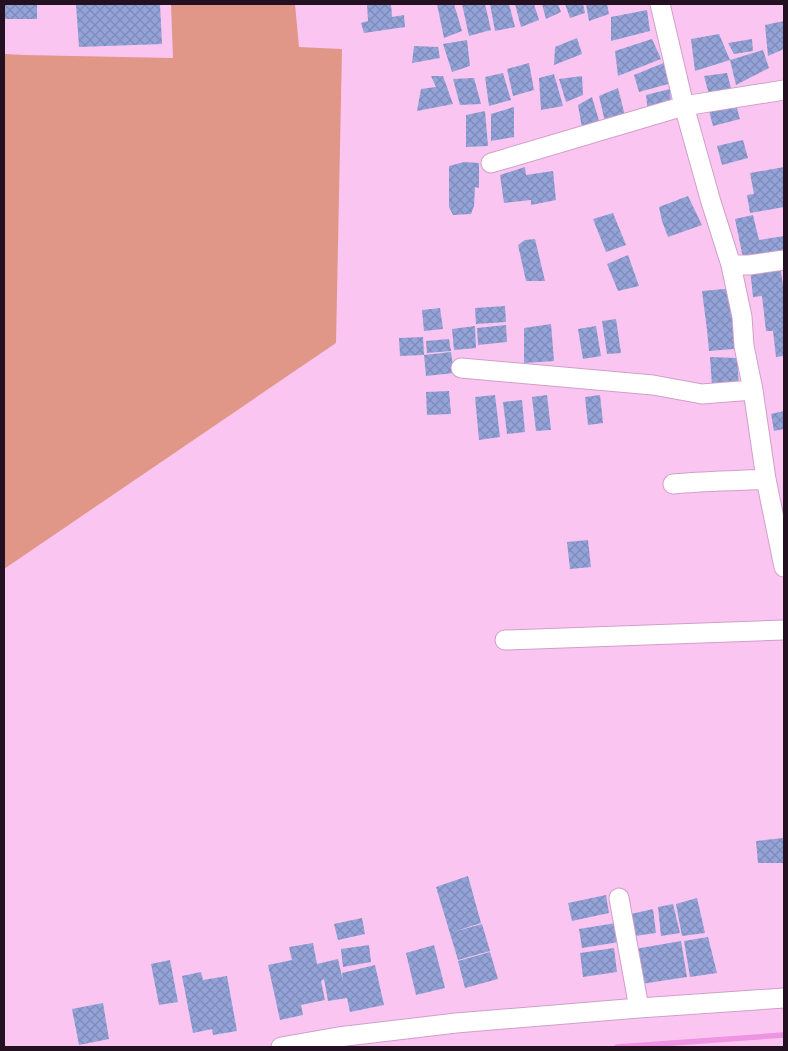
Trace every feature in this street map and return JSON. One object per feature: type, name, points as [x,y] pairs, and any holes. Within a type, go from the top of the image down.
[{"type":"street","points":[[660,4],[684,106],[711,202],[732,265],[742,317],[744,346],[753,390],[766,478],[784,567]]},
{"type":"street","points":[[491,163],[684,106],[784,90]]},
{"type":"street","points":[[732,265],[749,265],[784,260]]},
{"type":"street","points":[[461,368],[653,385],[702,394],[753,390]]},
{"type":"street","points":[[674,484],[766,478]]},
{"type":"street","points":[[506,640],[784,630]]},
{"type":"street","points":[[619,898],[639,1008]]},
{"type":"street","points":[[280,1047],[338,1037],[456,1023],[784,998]]},
{"type":"shaded area","points":[[171,4],[295,4],[299,47],[342,49],[336,343],[4,569],[4,54],[173,58]]},
{"type":"building","points":[[4,4],[37,4],[37,19],[4,19]]},
{"type":"building","points":[[76,4],[160,4],[162,44],[79,47]]},
{"type":"building","points":[[367,4],[391,4],[392,17],[404,15],[405,27],[364,33],[361,23],[368,21]]},
{"type":"building","points":[[437,4],[454,4],[462,31],[444,38]]},
{"type":"building","points":[[462,4],[485,4],[491,30],[469,36]]},
{"type":"building","points":[[490,4],[509,4],[515,27],[495,31]]},
{"type":"building","points":[[515,4],[534,4],[539,20],[521,27]]},
{"type":"building","points":[[542,4],[558,4],[561,12],[546,19]]},
{"type":"building","points":[[565,4],[583,4],[585,13],[570,18]]},
{"type":"building","points":[[586,4],[607,4],[609,14],[589,21]]},
{"type":"building","points":[[647,10],[650,31],[611,41],[611,17]]},
{"type":"building","points":[[784,21],[784,49],[768,56],[765,25]]},
{"type":"building","points":[[719,34],[730,60],[695,71],[691,39]]},
{"type":"building","points":[[577,38],[582,54],[554,65],[555,47]]},
{"type":"building","points":[[652,39],[661,59],[618,76],[615,51]]},
{"type":"building","points":[[752,39],[753,51],[734,54],[728,43]]},
{"type":"building","points":[[467,40],[470,66],[452,72],[443,44]]},
{"type":"building","points":[[414,46],[438,47],[440,58],[412,63]]},
{"type":"building","points":[[763,50],[769,68],[736,85],[730,60]]},
{"type":"building","points":[[666,62],[668,84],[639,92],[634,75]]},
{"type":"building","points":[[529,63],[534,90],[513,96],[507,69]]},
{"type":"building","points":[[503,73],[511,100],[489,106],[485,77]]},
{"type":"building","points":[[727,73],[732,92],[710,98],[704,76]]},
{"type":"building","points":[[554,74],[563,106],[541,110],[539,78]]},
{"type":"building","points":[[431,76],[443,76],[453,104],[417,111],[421,89],[436,87]]},
{"type":"building","points":[[582,76],[583,95],[566,102],[559,79]]},
{"type":"building","points":[[474,78],[481,104],[460,105],[453,79]]},
{"type":"building","points":[[618,88],[626,120],[606,126],[599,96]]},
{"type":"building","points":[[670,89],[671,105],[648,112],[646,95]]},
{"type":"building","points":[[592,97],[600,124],[582,128],[578,105]]},
{"type":"building","points":[[735,101],[740,119],[713,126],[708,107]]},
{"type":"building","points":[[514,107],[514,137],[491,141],[491,114]]},
{"type":"building","points":[[485,111],[488,146],[466,147],[466,115]]},
{"type":"building","points":[[743,140],[748,158],[722,165],[717,146]]},
{"type":"building","points":[[464,162],[479,163],[479,188],[475,187],[474,206],[471,214],[453,215],[449,207],[449,166]]},
{"type":"building","points":[[525,167],[526,175],[553,171],[556,200],[531,205],[531,200],[504,203],[500,175]]},
{"type":"building","points":[[784,167],[784,207],[750,213],[747,195],[754,194],[750,173]]},
{"type":"building","points":[[688,196],[702,225],[668,237],[659,207]]},
{"type":"building","points":[[613,213],[626,245],[606,252],[593,219]]},
{"type":"building","points":[[753,215],[759,240],[784,236],[784,252],[743,258],[735,219]]},
{"type":"building","points":[[535,239],[545,281],[526,281],[518,245],[525,240]]},
{"type":"building","points":[[628,255],[639,286],[618,291],[607,264]]},
{"type":"building","points":[[780,264],[784,293],[784,356],[776,357],[773,331],[766,331],[762,296],[753,297],[750,268]]},
{"type":"building","points":[[736,288],[745,348],[709,351],[702,291]]},
{"type":"building","points":[[505,306],[506,322],[476,324],[475,308]]},
{"type":"building","points":[[440,308],[443,329],[424,331],[422,310]]},
{"type":"building","points":[[616,319],[621,353],[607,354],[602,321]]},
{"type":"building","points":[[551,324],[554,361],[524,363],[524,328]]},
{"type":"building","points":[[506,325],[507,342],[478,345],[477,328]]},
{"type":"building","points":[[475,326],[476,348],[454,350],[452,329]]},
{"type":"building","points":[[596,326],[601,356],[583,359],[578,329]]},
{"type":"building","points":[[423,337],[424,355],[400,356],[399,338]]},
{"type":"building","points":[[449,339],[451,351],[427,353],[426,341]]},
{"type":"building","points":[[451,352],[454,373],[426,376],[424,355]]},
{"type":"building","points":[[710,357],[737,358],[739,386],[712,386]]},
{"type":"building","points":[[449,391],[451,414],[427,415],[426,392]]},
{"type":"building","points":[[495,395],[500,437],[479,440],[475,397]]},
{"type":"building","points":[[547,395],[551,430],[536,431],[532,397]]},
{"type":"building","points":[[600,395],[603,423],[588,425],[585,397]]},
{"type":"building","points":[[522,400],[525,432],[507,434],[503,402]]},
{"type":"building","points":[[784,411],[784,429],[774,431],[771,414]]},
{"type":"building","points":[[588,540],[591,567],[570,569],[567,542]]},
{"type":"building","points":[[784,838],[784,863],[758,863],[756,841]]},
{"type":"building","points":[[468,876],[481,923],[453,932],[482,924],[490,951],[458,960],[436,887]]},
{"type":"building","points":[[606,895],[609,913],[572,921],[568,903]]},
{"type":"building","points":[[697,898],[705,933],[682,936],[676,904]]},
{"type":"building","points":[[673,904],[680,933],[661,936],[658,907]]},
{"type":"building","points":[[653,909],[656,933],[635,936],[631,914]]},
{"type":"building","points":[[362,918],[365,934],[338,940],[334,924]]},
{"type":"building","points":[[616,923],[619,942],[582,948],[579,929]]},
{"type":"building","points":[[708,937],[717,973],[690,977],[684,941]]},
{"type":"building","points":[[681,941],[687,977],[641,984],[635,949]]},
{"type":"building","points":[[313,943],[317,964],[338,959],[343,981],[342,973],[375,965],[384,1005],[350,1012],[347,998],[328,1001],[324,979],[321,981],[325,1000],[301,1005],[303,1015],[280,1020],[268,965],[292,960],[289,947]]},
{"type":"building","points":[[369,945],[371,962],[343,967],[341,949]]},
{"type":"building","points":[[434,945],[445,988],[416,995],[406,953]]},
{"type":"building","points":[[614,948],[617,972],[583,977],[580,953]]},
{"type":"building","points":[[490,952],[498,979],[465,988],[458,961]]},
{"type":"building","points":[[170,960],[178,1002],[159,1005],[151,964]]},
{"type":"building","points":[[201,972],[203,980],[227,976],[237,1031],[213,1035],[212,1029],[193,1033],[182,976]]},
{"type":"building","points":[[103,1003],[109,1039],[79,1045],[72,1009]]},
{"type":"waterway","points":[[617,1047],[784,1035]]}]
